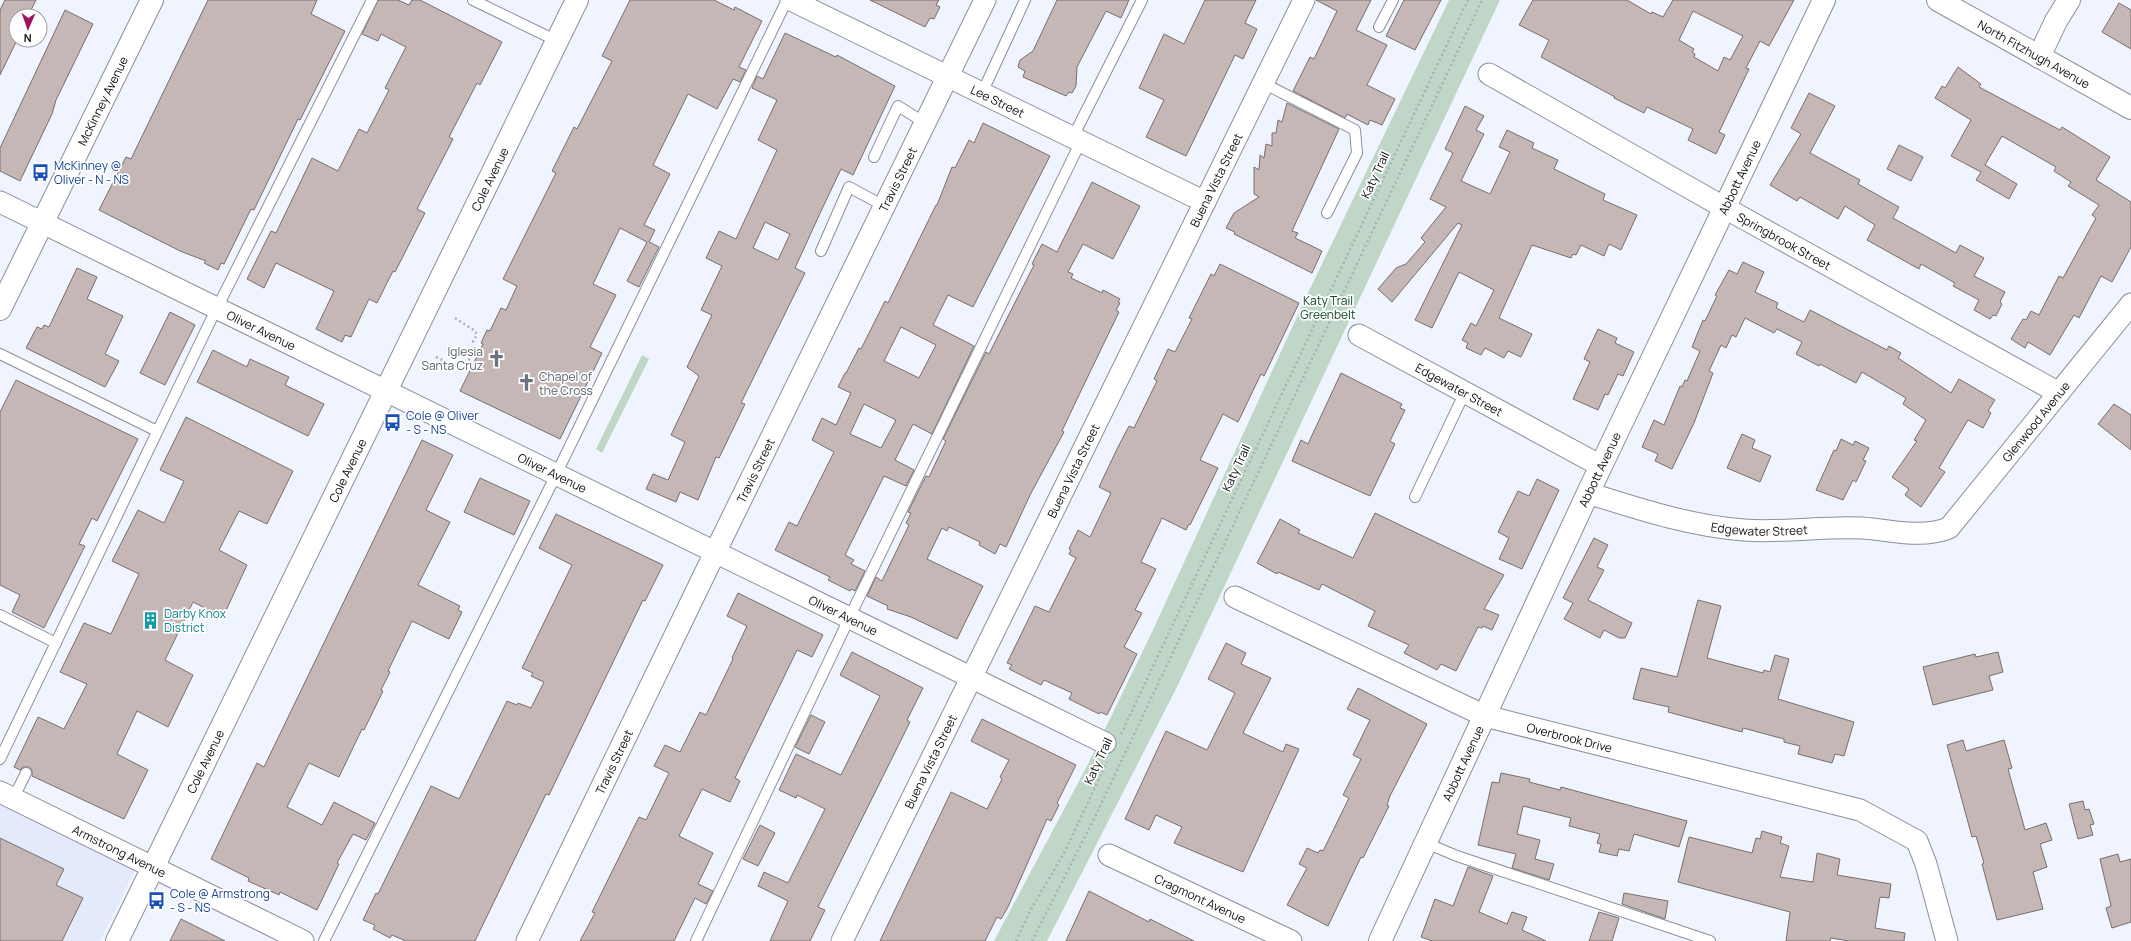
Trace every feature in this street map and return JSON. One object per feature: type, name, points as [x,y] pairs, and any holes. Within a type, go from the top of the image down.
[{"type":"street","name":"McKinney Avenue","points":[[0,309],[152,0]]},
{"type":"street","name":"Cole Avenue","points":[[117,941],[387,392],[577,0]]},
{"type":"street","name":"Lee Street","points":[[792,0],[1204,202]]},
{"type":"street","name":"Travis Street","points":[[527,941],[985,0]]},
{"type":"street","name":"Buena Vista Street","points":[[842,941],[1304,0]]},
{"type":"street","name":"Abbott Avenue","points":[[1380,941],[1588,493],[1824,0]]},
{"type":"street","name":"North Fitzhugh Avenue","points":[[1938,0],[2131,107]]},
{"type":"street","points":[[2039,57],[2056,21],[2069,0]]},
{"type":"street","name":"Springbrook Street","points":[[1489,74],[1725,208],[2059,393]]},
{"type":"street","name":"Oliver Avenue","points":[[0,202],[1111,747]]},
{"type":"street","name":"Glenwood Avenue","points":[[1935,533],[1949,528],[2131,304]]},
{"type":"street","name":"Edgewater Street","points":[[1359,335],[1601,466]]},
{"type":"street","name":"Edgewater Street","points":[[1588,493],[1692,524],[1745,530],[1862,528],[1914,534],[1935,533]]},
{"type":"street","name":"Overbrook Drive","points":[[1235,596],[1485,716],[1860,810],[1917,841],[1926,864],[1947,941]]},
{"type":"street","name":"Armstrong Avenue","points":[[7,795],[154,867],[182,883],[303,941]]},
{"type":"street","name":"Cragmont Avenue","points":[[1109,855],[1291,941]]},
{"type":"lane","points":[[0,759],[217,308],[372,0]]},
{"type":"lane","points":[[474,0],[557,41]]},
{"type":"lane","points":[[324,941],[556,474],[787,0]]},
{"type":"lane","points":[[982,93],[1025,0]]},
{"type":"lane","points":[[696,941],[1142,0]]},
{"type":"lane","points":[[1379,27],[1393,0]]},
{"type":"lane","points":[[1263,83],[1355,130],[1357,153],[1327,213]]},
{"type":"lane","points":[[874,157],[898,106],[925,123]]},
{"type":"lane","points":[[821,251],[849,187],[884,206]]},
{"type":"lane","points":[[0,354],[157,431]]},
{"type":"lane","points":[[1414,497],[1465,392]]},
{"type":"lane","points":[[0,615],[56,643]]},
{"type":"lane","points":[[7,795],[26,773]]},
{"type":"lane","points":[[1426,843],[1457,856],[1710,941]]},
{"type":"path","name":"Katy Trail","points":[[1016,941],[1030,911],[1064,853],[1111,747],[1468,0]]},
{"type":"path","points":[[1032,941],[1093,821],[1482,0]]},
{"type":"path","points":[[455,318],[475,330],[477,335],[473,341],[475,350],[464,368]]},
{"type":"path","points":[[436,357],[460,368]]},
{"type":"shaded area","points":[[0,802],[135,870],[100,941],[0,941]]},
{"type":"green space","name":"Katy Trail Greenbelt","points":[[1449,0],[1500,0],[1178,685],[1047,941],[994,941],[1087,766],[1152,632],[1307,295]]},
{"type":"green space","points":[[642,355],[649,359],[602,453],[596,449]]},
{"type":"building","points":[[5,0],[36,0],[32,8],[8,8],[8,48],[13,48],[0,75],[0,10]]},
{"type":"building","points":[[208,0],[317,0],[311,14],[345,31],[300,120],[298,119],[254,210],[251,209],[224,264],[221,263],[218,270],[204,263],[206,261],[180,251],[99,210],[126,157],[131,159]]},
{"type":"building","points":[[378,0],[398,0],[409,5],[412,0],[420,0],[502,42],[480,85],[477,83],[449,137],[453,139],[417,209],[425,213],[395,272],[393,271],[377,303],[369,299],[351,337],[345,335],[342,342],[316,329],[334,291],[276,263],[264,288],[247,279],[271,231],[276,233],[312,158],[338,171],[359,129],[367,133],[389,90],[385,88],[406,47],[381,34],[378,41],[362,34]]},
{"type":"building","points":[[630,0],[714,0],[734,10],[735,7],[762,21],[739,67],[746,70],[740,82],[733,79],[717,109],[688,94],[653,165],[670,174],[644,225],[655,230],[649,242],[659,247],[639,287],[627,281],[647,242],[620,228],[593,284],[616,295],[590,347],[602,353],[560,439],[460,391],[483,344],[481,343],[487,330],[490,331],[501,308],[506,310],[517,286],[503,279],[556,173],[552,171],[574,127],[577,129],[612,61],[602,56]]},
{"type":"building","points":[[870,0],[939,0],[936,5],[940,7],[934,19],[930,18],[925,27]]},
{"type":"building","points":[[1057,0],[1129,0],[1121,18],[1106,11],[1077,67],[1076,86],[1072,93],[1069,92],[1066,96],[1023,77],[1025,71],[1018,67],[1020,60],[1033,51]]},
{"type":"building","points":[[1205,0],[1256,0],[1245,23],[1257,29],[1243,59],[1235,55],[1186,156],[1146,137],[1164,100],[1139,88],[1164,34],[1184,44]]},
{"type":"building","points":[[1316,0],[1371,0],[1356,30],[1387,45],[1367,85],[1395,99],[1382,125],[1370,120],[1368,125],[1347,114],[1345,118],[1293,91],[1310,57],[1314,59],[1337,11]]},
{"type":"building","points":[[1404,0],[1441,0],[1415,50],[1386,36]]},
{"type":"building","points":[[1533,0],[1627,0],[1651,14],[1652,12],[1663,17],[1673,0],[1794,0],[1769,46],[1760,41],[1746,68],[1749,69],[1719,132],[1725,135],[1716,154],[1688,140],[1693,129],[1647,107],[1644,113],[1541,57],[1549,40],[1519,25]],"holes":[[[1693,11],[1743,36],[1730,60],[1724,57],[1718,71],[1694,57],[1695,54],[1692,52],[1694,49],[1679,40]]]},
{"type":"building","points":[[2119,3],[2131,10],[2131,49],[2102,32]]},
{"type":"building","points":[[65,10],[93,24],[56,100],[52,114],[20,181],[0,171],[0,148]]},
{"type":"building","points":[[785,33],[836,57],[837,55],[895,86],[853,175],[841,169],[795,268],[805,273],[741,403],[745,404],[719,458],[716,457],[698,500],[680,492],[676,502],[646,489],[653,474],[668,480],[685,442],[671,435],[699,376],[687,367],[712,315],[701,310],[722,266],[706,258],[719,231],[736,239],[777,150],[758,140],[777,100],[752,88],[757,76],[763,79]],"holes":[[[765,222],[790,234],[778,260],[753,248]]]},
{"type":"building","points":[[1958,67],[1981,84],[1979,87],[2060,130],[2062,127],[2110,157],[2096,180],[2131,202],[2131,247],[2112,282],[2101,276],[2079,318],[2074,315],[2050,355],[2028,342],[2025,348],[2011,339],[2023,319],[2026,320],[2031,311],[2039,315],[2059,276],[2063,278],[2096,218],[2092,215],[2099,205],[2068,186],[2071,182],[2054,171],[2056,167],[2002,136],[1985,165],[2017,184],[2009,199],[1976,180],[1981,172],[1951,156],[1971,120],[1935,98],[1942,86],[1945,88]]},
{"type":"building","points":[[1809,93],[1835,106],[1810,153],[1860,180],[1858,184],[1899,207],[1893,218],[1956,253],[1960,245],[1984,258],[1974,276],[2005,292],[2000,302],[2002,304],[1996,316],[1993,315],[1990,319],[1974,310],[1979,300],[1953,286],[1955,283],[1921,264],[1919,269],[1867,240],[1875,225],[1845,206],[1838,219],[1800,197],[1797,201],[1770,185],[1801,134],[1791,128]]},
{"type":"building","points":[[1287,103],[1339,129],[1292,231],[1298,233],[1295,238],[1322,251],[1312,273],[1234,234],[1235,232],[1226,228],[1234,213],[1259,197],[1254,194],[1254,167],[1259,170],[1260,155],[1264,158],[1266,144],[1272,146],[1272,133],[1276,133],[1278,120],[1282,122]]},
{"type":"building","points":[[1465,106],[1484,116],[1476,130],[1484,134],[1461,181],[1490,194],[1510,152],[1499,147],[1507,130],[1534,143],[1532,148],[1558,160],[1554,169],[1605,194],[1603,200],[1637,215],[1621,250],[1609,244],[1604,256],[1581,245],[1576,255],[1573,254],[1571,258],[1532,245],[1499,318],[1532,334],[1521,357],[1508,351],[1504,358],[1485,348],[1481,355],[1466,348],[1468,343],[1462,340],[1471,323],[1476,326],[1494,290],[1459,272],[1432,328],[1415,320],[1462,225],[1458,223],[1392,302],[1378,289],[1396,268],[1406,264],[1425,242],[1421,238],[1446,207],[1430,199],[1453,153],[1445,149]]},
{"type":"building","points":[[983,123],[1050,156],[973,307],[948,295],[933,325],[974,346],[932,434],[913,424],[895,460],[914,470],[906,486],[884,476],[845,555],[854,560],[851,564],[865,571],[855,591],[851,589],[850,591],[828,580],[830,577],[775,550],[789,522],[797,526],[834,452],[812,440],[822,418],[836,425],[851,393],[838,387],[859,348],[861,349],[885,301],[888,303],[937,205],[952,167],[955,168],[969,140],[974,143]],"holes":[[[901,327],[936,345],[919,378],[884,361]],[[864,404],[896,420],[881,448],[850,434]]]},
{"type":"building","points":[[1899,145],[1923,157],[1911,181],[1887,169]]},
{"type":"building","points":[[1092,182],[1140,206],[1113,259],[1083,244],[1068,272],[1073,274],[1071,278],[1102,293],[1103,290],[1120,299],[1118,302],[1120,303],[1116,310],[1119,312],[1062,431],[1064,432],[1031,493],[1006,547],[1000,544],[995,554],[979,545],[980,542],[949,527],[947,531],[942,528],[927,559],[983,586],[957,639],[911,617],[887,609],[888,606],[867,596],[876,577],[882,581],[909,525],[906,523],[911,513],[908,512],[926,476],[929,477],[946,441],[943,439],[986,352],[989,354],[1034,265],[1032,264],[1042,244],[1057,252]]},
{"type":"building","points":[[1743,262],[1764,272],[1755,292],[1778,303],[1776,308],[1804,322],[1810,310],[1887,350],[1889,346],[1901,353],[1898,358],[1951,393],[1959,379],[1995,400],[1988,411],[1991,413],[1983,428],[1968,420],[1939,468],[1945,472],[1921,507],[1905,495],[1909,489],[1892,477],[1917,441],[1914,440],[1926,420],[1903,404],[1906,398],[1862,372],[1856,383],[1820,364],[1819,366],[1796,354],[1802,342],[1777,329],[1774,333],[1745,318],[1736,337],[1732,335],[1726,348],[1721,345],[1709,371],[1713,373],[1694,423],[1672,469],[1655,461],[1658,454],[1642,447],[1654,420],[1664,425],[1680,386],[1682,387],[1685,380],[1687,381],[1700,351],[1692,347],[1703,320],[1705,321],[1717,296],[1715,295],[1729,270],[1737,274]]},
{"type":"building","points":[[1220,264],[1299,303],[1264,376],[1261,374],[1238,422],[1223,414],[1200,460],[1218,468],[1190,525],[1189,524],[1186,530],[1162,518],[1141,562],[1156,569],[1135,610],[1142,613],[1124,647],[1137,654],[1107,715],[1100,712],[1099,714],[1069,699],[1072,693],[1044,680],[1041,685],[1009,669],[1012,665],[1007,663],[1035,606],[1049,612],[1076,558],[1069,554],[1071,550],[1069,549],[1078,530],[1090,537],[1111,493],[1099,487],[1117,449],[1129,426],[1134,428],[1157,381],[1154,379],[1168,349],[1175,352],[1192,319],[1189,318],[1211,274],[1214,276]]},
{"type":"building","points":[[77,268],[97,277],[87,299],[123,316],[105,354],[119,361],[105,387],[26,348],[37,327],[42,329],[44,325],[49,327]]},
{"type":"building","points":[[170,312],[195,325],[165,385],[140,373]]},
{"type":"building","points":[[1598,329],[1617,338],[1615,343],[1634,352],[1623,376],[1618,374],[1608,395],[1605,394],[1598,410],[1573,399],[1590,362],[1584,359]]},
{"type":"building","points":[[213,350],[247,367],[250,359],[289,377],[285,385],[324,404],[308,436],[197,382]]},
{"type":"building","points":[[1341,373],[1402,404],[1400,408],[1405,410],[1390,441],[1395,444],[1370,496],[1292,461],[1301,440],[1308,444]]},
{"type":"building","points":[[16,380],[138,439],[97,521],[92,518],[79,544],[85,546],[44,628],[12,612],[20,595],[0,585],[0,412]]},
{"type":"building","points":[[2114,404],[2131,415],[2131,450],[2098,424]]},
{"type":"building","name":"Darby Knox District","points":[[186,417],[293,471],[267,524],[239,511],[219,550],[247,565],[223,617],[193,602],[165,660],[193,675],[168,727],[137,711],[117,754],[148,770],[124,819],[32,776],[32,770],[29,767],[23,767],[20,770],[14,767],[38,717],[64,729],[87,684],[60,672],[84,623],[111,634],[139,574],[112,561],[138,510],[164,523],[184,481],[160,470]]},
{"type":"building","points":[[1742,434],[1755,440],[1752,448],[1771,456],[1760,482],[1727,468]]},
{"type":"building","points":[[1841,439],[1853,445],[1855,441],[1869,448],[1863,460],[1866,461],[1856,482],[1853,480],[1843,500],[1816,490],[1834,450],[1836,451]]},
{"type":"building","points":[[422,440],[453,455],[426,510],[450,522],[418,585],[460,606],[458,610],[462,612],[449,639],[412,621],[388,671],[390,672],[381,690],[383,691],[364,730],[362,729],[339,777],[309,763],[287,807],[322,825],[334,802],[375,823],[366,840],[353,834],[337,863],[339,864],[317,910],[280,892],[279,895],[248,881],[249,878],[211,859],[257,763],[264,767]]},
{"type":"building","points":[[480,478],[530,501],[514,535],[464,512]]},
{"type":"building","points":[[1537,479],[1559,490],[1522,569],[1499,559],[1509,538],[1498,532],[1518,491],[1529,496]]},
{"type":"building","points":[[1375,513],[1504,575],[1484,609],[1499,615],[1492,630],[1483,626],[1482,628],[1478,627],[1456,671],[1441,664],[1437,670],[1404,653],[1409,645],[1368,626],[1375,611],[1322,584],[1319,590],[1278,572],[1277,574],[1257,563],[1280,519],[1300,530],[1298,533],[1353,558]]},
{"type":"building","points":[[556,514],[663,565],[645,601],[643,600],[549,795],[546,794],[475,941],[406,941],[392,935],[390,938],[373,929],[375,925],[363,920],[376,893],[378,894],[431,786],[459,799],[507,701],[531,708],[544,682],[531,676],[533,673],[522,668],[572,565],[539,548]]},
{"type":"building","points":[[1594,538],[1608,545],[1597,567],[1604,570],[1588,600],[1632,623],[1625,638],[1619,638],[1604,630],[1600,638],[1564,619],[1573,603],[1563,598]]},
{"type":"building","points":[[738,593],[823,635],[812,657],[797,650],[735,778],[740,781],[730,802],[702,789],[679,836],[713,853],[698,884],[713,891],[706,904],[695,898],[674,941],[580,941],[595,913],[592,912],[639,817],[646,820],[669,773],[654,766],[665,745],[680,752],[700,712],[706,715],[733,659],[732,658],[747,626],[727,616]]},
{"type":"building","points":[[1698,600],[1721,606],[1707,658],[1763,673],[1764,670],[1770,672],[1775,655],[1789,659],[1778,699],[1854,722],[1844,756],[1835,754],[1832,763],[1798,754],[1800,746],[1784,742],[1784,739],[1743,728],[1742,732],[1668,712],[1669,707],[1633,699],[1641,668],[1677,677]]},
{"type":"building","points":[[1226,643],[1246,653],[1241,664],[1271,678],[1243,733],[1283,752],[1286,744],[1299,749],[1243,872],[1174,843],[1182,827],[1156,815],[1149,830],[1125,819],[1166,731],[1207,750],[1235,693],[1208,679]]},
{"type":"building","points":[[852,652],[923,688],[907,720],[910,722],[818,907],[825,910],[810,941],[770,941],[788,901],[758,886],[764,872],[788,883],[825,809],[797,795],[796,798],[779,790],[796,754],[841,775],[880,696],[840,675]]},
{"type":"building","points":[[1998,652],[2003,672],[1989,676],[1993,690],[1933,705],[1923,667],[1975,654],[1976,657]]},
{"type":"building","points":[[1358,688],[1427,724],[1390,796],[1387,805],[1389,806],[1363,858],[1361,857],[1328,926],[1287,905],[1307,868],[1299,864],[1307,848],[1318,853],[1320,850],[1323,851],[1349,798],[1343,795],[1361,759],[1353,755],[1370,720],[1347,709]]},
{"type":"building","points":[[811,715],[825,722],[809,754],[795,747]]},
{"type":"building","points":[[982,719],[1076,765],[1057,803],[1059,805],[1051,821],[1047,819],[1008,907],[1001,919],[997,917],[985,941],[880,941],[951,792],[987,809],[1002,779],[1000,777],[1009,760],[971,741]]},
{"type":"building","points":[[1963,740],[1966,751],[2004,740],[2012,768],[2008,769],[2025,830],[2046,823],[2052,840],[2040,844],[2047,867],[2033,872],[2043,909],[1997,920],[1982,864],[1984,863],[1976,836],[1972,837],[1947,745]]},
{"type":"building","points":[[1501,773],[1530,779],[1529,782],[1560,790],[1561,787],[1687,821],[1679,847],[1634,834],[1629,851],[1619,849],[1617,856],[1599,852],[1601,844],[1597,843],[1600,834],[1569,826],[1571,818],[1523,806],[1517,834],[1540,840],[1535,859],[1554,864],[1549,880],[1512,868],[1516,854],[1478,845],[1492,782],[1499,783]]},
{"type":"building","points":[[2083,801],[2085,810],[2089,809],[2094,824],[2090,825],[2093,835],[2078,839],[2069,804]]},
{"type":"building","points":[[760,825],[775,833],[758,866],[743,859]]},
{"type":"building","points":[[1762,831],[1782,837],[1780,843],[1789,846],[1780,877],[1813,882],[1817,853],[1840,859],[1837,875],[1891,884],[1889,898],[1880,897],[1875,928],[1905,933],[1904,941],[1849,941],[1831,938],[1830,941],[1786,941],[1790,912],[1678,882],[1689,837],[1752,853],[1756,838],[1760,839]]},
{"type":"building","points":[[0,838],[64,869],[56,885],[83,898],[62,941],[0,941]]},
{"type":"building","points":[[2118,854],[2120,862],[2131,859],[2131,922],[2112,928],[2106,908],[2111,906],[2100,859]]},
{"type":"building","points":[[1468,867],[1493,876],[1479,912],[1507,924],[1512,912],[1527,917],[1522,930],[1546,941],[1432,941],[1421,937],[1435,899],[1453,906]]},
{"type":"building","points":[[1089,891],[1149,922],[1150,919],[1194,941],[1066,941]]},
{"type":"building","points":[[1624,893],[1668,901],[1665,919],[1622,904]]},
{"type":"building","points":[[1599,912],[1619,918],[1612,941],[1589,941]]},
{"type":"building","points":[[181,919],[225,941],[170,941]]},
{"type":"place","name":"McKinney @ Oliver - N - NS","points":[[41,172]]},
{"type":"place","name":"Iglesia Santa Cruz","points":[[496,358]]},
{"type":"place","name":"Chapel of the Cross","points":[[526,383]]},
{"type":"place","name":"Cole @ Oliver - S - NS","points":[[393,422]]},
{"type":"place","name":"Darby Knox District","points":[[151,620]]},
{"type":"place","name":"Cole @ Armstrong - S - NS","points":[[157,900]]}]
